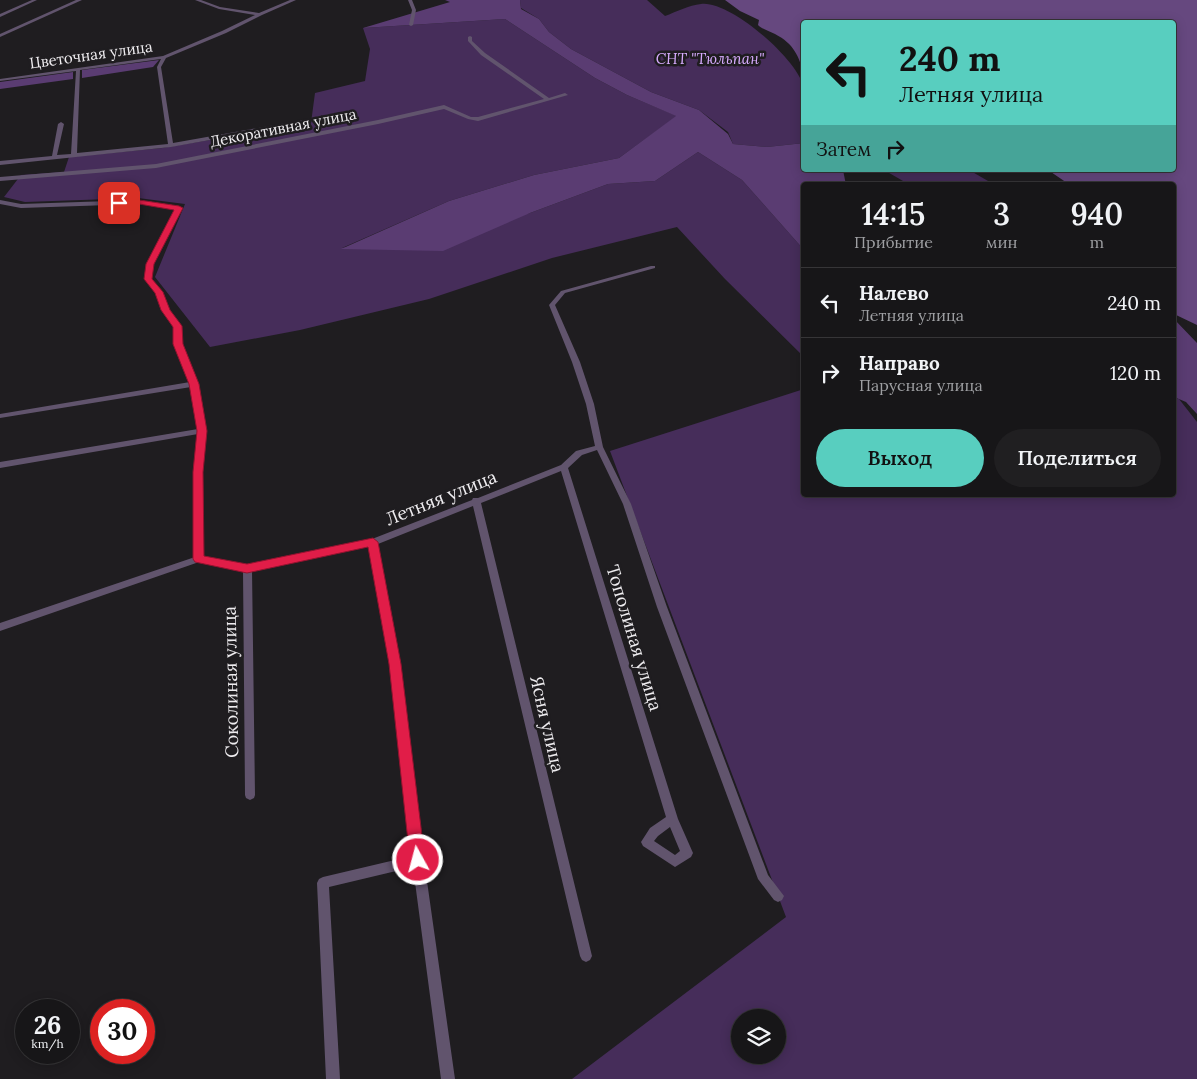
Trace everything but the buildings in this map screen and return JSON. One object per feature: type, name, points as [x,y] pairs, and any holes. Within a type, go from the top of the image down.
[{"type":"street","points":[[0,16],[35,0]]},
{"type":"street","points":[[0,36],[80,0]]},
{"type":"street","points":[[197,0],[219,8],[260,14]]},
{"type":"street","name":"Цветочная улица","points":[[0,80],[164,57],[294,0]]},
{"type":"street","points":[[410,0],[414,10],[411,26]]},
{"type":"street","points":[[470,37],[470,41],[483,54],[547,99]]},
{"type":"street","points":[[164,57],[159,67],[171,145]]},
{"type":"street","points":[[74,156],[78,70]]},
{"type":"street","name":"Декоративная улица","points":[[0,179],[156,166],[444,107],[470,118],[478,118],[565,95]]},
{"type":"street","points":[[0,163],[171,145],[309,121]]},
{"type":"street","points":[[54,158],[61,124]]},
{"type":"street","points":[[0,202],[21,206],[139,202],[179,208],[150,264],[148,279],[159,292],[166,310],[178,326],[178,344],[194,384],[202,431],[198,472],[199,559]]},
{"type":"street","points":[[653,267],[562,292],[552,305],[582,379],[590,404],[599,447],[627,504],[666,616],[764,879],[778,896]]},
{"type":"street","points":[[0,416],[194,384]]},
{"type":"street","points":[[0,465],[202,431]]},
{"type":"street","name":"Летняя улица","points":[[0,627],[199,559],[247,568],[373,542],[434,520],[476,500],[564,467],[579,453],[599,447]]},
{"type":"street","name":"Тополиная улица","points":[[564,467],[672,819]]},
{"type":"street","name":"Ясня улица","points":[[476,500],[586,956]]},
{"type":"street","points":[[373,542],[395,664],[418,860],[448,1079]]},
{"type":"street","name":"Соколиная улица","points":[[247,568],[250,795]]},
{"type":"street","points":[[333,1079],[323,882],[418,860]]},
{"type":"green space","name":"СНТ \"Тюльпан\"","points":[[520,0],[647,0],[665,16],[687,7],[701,4],[714,5],[729,12],[762,34],[790,63],[800,77],[801,143],[767,147],[733,144],[728,132],[699,110],[651,92],[571,49],[549,32],[539,19],[521,8]]},
{"type":"green space","points":[[505,19],[595,78],[627,95],[677,116],[619,158],[534,175],[449,201],[342,248],[530,213],[608,184],[655,181],[698,152],[742,180],[801,247],[801,354],[725,279],[677,227],[552,258],[429,299],[300,330],[210,347],[155,277],[185,204],[138,198],[25,202],[4,197],[21,175],[64,172],[69,157],[162,148],[311,123],[315,93],[365,81],[370,49],[363,28]]},
{"type":"green space","points":[[887,172],[972,172],[990,182],[905,182]]},
{"type":"green space","points":[[801,390],[801,497],[1176,497],[1176,398],[1179,399],[1197,422],[1197,1079],[572,1079],[786,917],[610,451]]},
{"type":"shaded area","points":[[445,0],[520,0],[521,9],[539,19],[549,32],[571,49],[651,92],[699,110],[728,134],[733,144],[767,147],[801,143],[801,172],[843,172],[845,182],[801,182],[801,247],[742,180],[698,152],[655,181],[608,184],[530,213],[443,251],[341,249],[449,201],[534,175],[619,158],[676,116],[627,95],[595,78],[505,19],[363,28],[450,2]]},
{"type":"shaded area","points":[[725,0],[1197,0],[1197,325],[1176,315],[1176,182],[1066,182],[1051,172],[1176,172],[1176,20],[801,20],[801,65],[795,51],[787,42],[758,25],[759,20],[740,11]]},
{"type":"shaded area","points":[[159,60],[153,67],[82,78],[82,70]]},
{"type":"shaded area","points":[[73,72],[73,79],[0,89],[0,82]]},
{"type":"shaded area","points":[[1176,321],[1197,343],[1197,414],[1186,402],[1176,398]]},
{"type":"route","points":[[119,203],[139,202],[179,208],[150,264],[148,279],[159,292],[166,310],[178,326],[178,344],[194,384],[202,431],[198,472],[199,559],[247,568],[373,542],[395,664],[418,860]]}]
